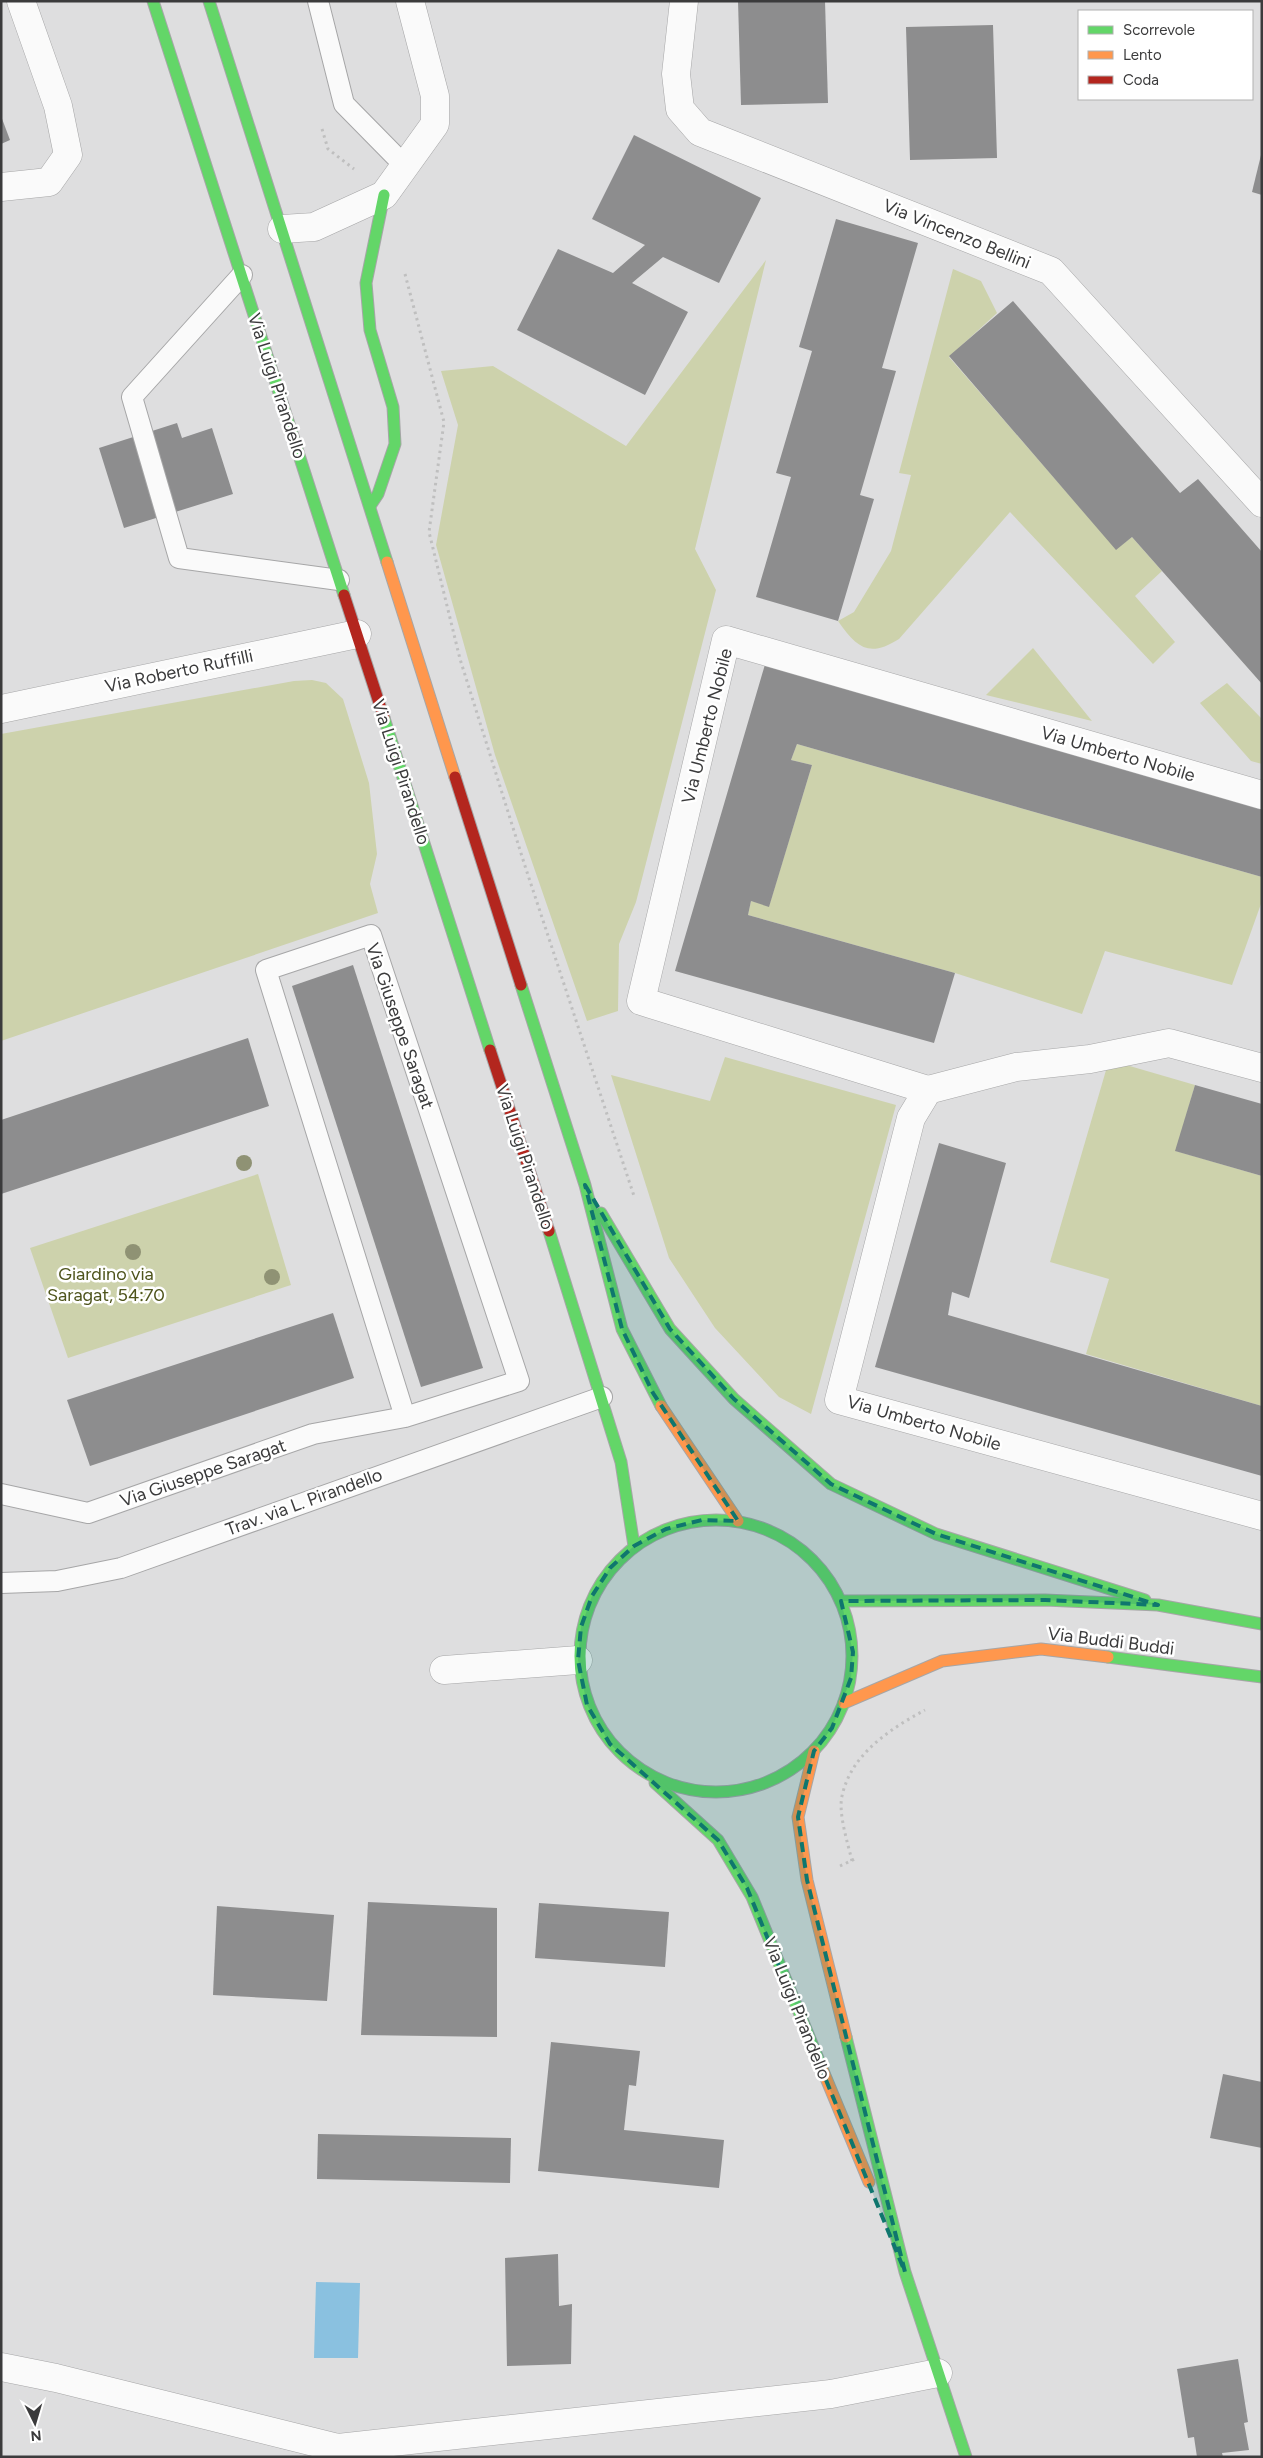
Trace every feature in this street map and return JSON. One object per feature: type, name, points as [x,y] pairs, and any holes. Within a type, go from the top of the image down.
[{"type":"main road","name":"Via Luigi Pirandello","points":[[154,1],[602,1396],[621,1462],[634,1546]]},
{"type":"main road","points":[[210,1],[585,1185],[622,1329],[653,1394],[738,1521]]},
{"type":"main road","points":[[370,506],[378,494],[395,444],[393,407],[370,330],[366,282],[384,195]]},
{"type":"main road","points":[[585,1185],[670,1330],[734,1399],[831,1484],[936,1534],[1158,1605]]},
{"type":"main road","points":[[702,1520],[738,1521],[781,1536],[816,1564],[841,1601],[849,1626],[853,1652],[851,1678],[844,1703],[832,1728],[814,1751],[785,1774],[752,1788],[715,1793],[679,1788],[645,1773],[610,1744],[587,1705],[578,1660],[581,1627],[592,1596],[610,1568],[634,1546],[666,1529],[702,1520]]},
{"type":"main road","name":"Via Buddi Buddi","points":[[841,1601],[1045,1600],[1158,1605],[1262,1624]]},
{"type":"main road","name":"Via Buddi Buddi","points":[[844,1703],[942,1661],[1041,1650],[1262,1677]]},
{"type":"main road","name":"Via Luigi Pirandello","points":[[814,1751],[798,1817],[808,1880],[905,2272]]},
{"type":"main road","name":"Via Luigi Pirandello","points":[[645,1773],[718,1840],[752,1898],[905,2272],[966,2457]]},
{"type":"street","points":[[1,187],[49,182],[68,155],[58,106],[21,1]]},
{"type":"street","points":[[282,229],[314,227],[384,195],[406,167],[435,124],[435,96],[410,1]]},
{"type":"street","name":"Via Vincenzo Bellini","points":[[684,1],[676,74],[680,109],[700,132],[1050,272],[1262,503]]},
{"type":"street","name":"Via Roberto Ruffilli","points":[[1,709],[357,634]]},
{"type":"street","name":"Via Umberto Nobile","points":[[1262,795],[726,640],[641,1001],[928,1090],[911,1118],[839,1400],[1262,1516]]},
{"type":"street","points":[[928,1090],[1016,1067],[1090,1059],[1169,1043],[1262,1068]]},
{"type":"street","points":[[444,1670],[578,1660]]},
{"type":"street","points":[[1,2367],[56,2378],[338,2448],[831,2394],[938,2373]]},
{"type":"lane","points":[[318,1],[344,104],[406,167]]},
{"type":"lane","points":[[242,275],[132,397],[179,558],[340,580]]},
{"type":"lane","name":"Via Giuseppe Saragat","points":[[1,1494],[88,1513],[313,1434],[406,1417],[519,1381],[370,935],[266,970],[406,1417]]},
{"type":"lane","name":"Trav. via L. Pirandello","points":[[1,1583],[57,1581],[121,1568],[602,1396]]},
{"type":"path","points":[[320,122],[328,149],[384,195]]},
{"type":"path","points":[[404,271],[444,422],[429,532],[460,659],[524,866],[636,1203]]},
{"type":"path","points":[[855,1859],[852,1861],[844,1824],[842,1797],[852,1771],[874,1744],[889,1730],[931,1706]]},
{"type":"highlighted area","points":[[585,1185],[670,1329],[734,1399],[831,1484],[936,1534],[1158,1605],[1045,1600],[841,1601],[853,1652],[851,1678],[832,1728],[814,1751],[798,1817],[807,1880],[905,2272],[747,1888],[718,1840],[610,1744],[587,1705],[578,1660],[581,1627],[592,1596],[610,1568],[634,1546],[666,1529],[702,1520],[738,1521],[653,1393],[622,1329]]},
{"type":"green space","points":[[766,260],[695,549],[716,590],[636,902],[619,944],[618,1011],[587,1021],[495,755],[436,545],[458,425],[441,371],[493,366],[626,446]]},
{"type":"green space","points":[[953,269],[981,281],[997,313],[949,357],[1116,549],[1132,537],[1162,571],[1135,596],[1175,642],[1153,664],[1010,512],[899,639],[879,648],[864,647],[851,638],[838,621],[854,612],[891,551],[911,475],[899,473]]},
{"type":"green space","points":[[1033,648],[1092,721],[986,695]]},
{"type":"green space","points":[[312,680],[326,683],[343,699],[369,783],[377,854],[370,884],[378,913],[1,1041],[1,734],[294,681]]},
{"type":"green space","points":[[1227,683],[1262,719],[1262,764],[1251,761],[1200,703]]},
{"type":"green space","points":[[797,744],[1262,877],[1262,901],[1232,985],[1105,951],[1082,1014],[955,973],[748,915],[751,901],[769,906],[812,765],[791,760]]},
{"type":"green space","points":[[725,1057],[896,1105],[811,1414],[779,1397],[715,1328],[669,1258],[611,1075],[710,1101]]},
{"type":"green space","points":[[1109,1060],[1195,1085],[1176,1151],[1262,1176],[1262,1406],[1086,1354],[1109,1279],[1050,1262]]},
{"type":"green space","name":"Giardino via Saragat, 54:70","points":[[258,1174],[291,1285],[68,1358],[30,1248]]},
{"type":"water","points":[[316,2282],[360,2283],[358,2358],[314,2358]]},
{"type":"building","points":[[738,1],[825,1],[828,103],[741,105]]},
{"type":"building","points":[[993,25],[997,158],[910,160],[906,27]]},
{"type":"building","points":[[1,116],[10,140],[1,144]]},
{"type":"building","points":[[634,135],[761,198],[719,283],[663,257],[632,283],[688,312],[645,395],[517,330],[558,249],[613,273],[645,245],[592,219]]},
{"type":"building","points":[[1262,156],[1262,195],[1252,192]]},
{"type":"building","points":[[836,219],[918,243],[882,368],[896,371],[860,495],[874,499],[838,621],[756,597],[791,477],[776,473],[812,351],[799,347]]},
{"type":"building","points":[[1013,301],[1180,493],[1198,479],[1262,552],[1262,684],[1132,537],[1116,550],[949,356]]},
{"type":"building","points":[[177,423],[182,438],[212,428],[233,494],[124,528],[99,448]]},
{"type":"building","points":[[766,661],[1262,803],[1262,877],[797,744],[791,760],[812,765],[769,907],[751,901],[748,915],[955,973],[934,1043],[675,971]]},
{"type":"building","points":[[353,965],[483,1368],[421,1387],[292,986]]},
{"type":"building","points":[[248,1038],[269,1106],[1,1194],[1,1120]]},
{"type":"building","points":[[1195,1085],[1262,1104],[1262,1176],[1175,1151]]},
{"type":"building","points":[[939,1143],[1006,1163],[969,1298],[952,1292],[948,1315],[1262,1406],[1262,1476],[875,1367]]},
{"type":"building","points":[[333,1313],[354,1378],[90,1466],[67,1400]]},
{"type":"building","points":[[368,1902],[497,1908],[497,2037],[361,2035]]},
{"type":"building","points":[[539,1903],[669,1912],[665,1967],[535,1958]]},
{"type":"building","points":[[217,1906],[334,1915],[327,2001],[213,1995]]},
{"type":"building","points":[[551,2042],[640,2051],[636,2086],[629,2085],[624,2130],[724,2140],[719,2188],[538,2171]]},
{"type":"building","points":[[1223,2074],[1262,2082],[1262,2148],[1210,2138]]},
{"type":"building","points":[[318,2134],[511,2138],[510,2183],[317,2179]]},
{"type":"building","points":[[558,2254],[559,2306],[572,2304],[571,2364],[507,2366],[505,2258]]},
{"type":"building","points":[[1238,2359],[1248,2422],[1244,2423],[1249,2450],[1222,2453],[1223,2457],[1197,2457],[1194,2437],[1188,2438],[1177,2369]]},
{"type":"traffic: fast","points":[[153,1],[344,595]]},
{"type":"traffic: fast","points":[[209,1],[387,562]]},
{"type":"traffic: fast","points":[[370,506],[378,494],[395,444],[393,407],[370,330],[366,283],[384,195]]},
{"type":"traffic: fast","points":[[384,718],[490,1050]]},
{"type":"traffic: fast","points":[[521,985],[585,1185],[622,1329],[661,1406]]},
{"type":"traffic: fast","points":[[601,1213],[670,1329],[734,1399],[831,1484],[936,1534],[1145,1600]]},
{"type":"traffic: fast","points":[[549,1231],[621,1462],[634,1546]]},
{"type":"traffic: fast","points":[[716,1520],[743,1523],[768,1530],[792,1543],[812,1560],[829,1580],[842,1604],[849,1629],[852,1656],[849,1683],[842,1708],[829,1732],[812,1752],[792,1769],[768,1782],[743,1789],[716,1792],[689,1789],[664,1782],[640,1769],[620,1752],[603,1732],[590,1708],[583,1683],[580,1656],[583,1629],[590,1604],[603,1580],[620,1560],[640,1543],[664,1530],[689,1523],[716,1520]]},
{"type":"traffic: fast","points":[[841,1601],[1045,1600],[1158,1605],[1262,1624]]},
{"type":"traffic: fast","points":[[1108,1657],[1262,1677]]},
{"type":"traffic: fast","points":[[655,1783],[718,1840],[752,1897],[821,2066]]},
{"type":"traffic: fast","points":[[846,2037],[905,2272],[966,2457]]},
{"type":"traffic: slow","points":[[387,562],[455,777]]},
{"type":"traffic: slow","points":[[661,1406],[738,1521]]},
{"type":"traffic: slow","points":[[844,1703],[942,1661],[1041,1649],[1108,1657]]},
{"type":"traffic: slow","points":[[814,1751],[798,1817],[807,1880],[846,2037]]},
{"type":"traffic: slow","points":[[821,2066],[869,2182]]},
{"type":"traffic: jam","points":[[344,595],[384,718]]},
{"type":"traffic: jam","points":[[455,777],[521,985]]},
{"type":"traffic: jam","points":[[490,1050],[549,1231]]}]
